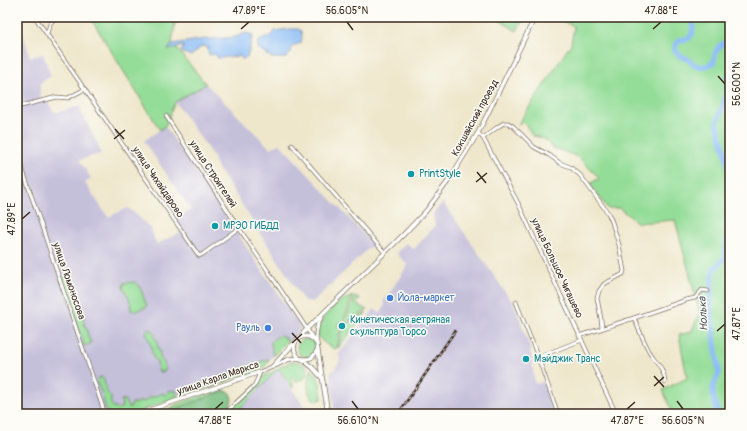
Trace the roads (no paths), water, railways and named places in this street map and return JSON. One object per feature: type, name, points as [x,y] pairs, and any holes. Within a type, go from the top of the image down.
[{"type":"main road","name":"Кокшайский проезд","points":[[298,339],[426,210],[449,180],[478,133],[535,17]]},
{"type":"main road","points":[[315,342],[316,328],[325,312]]},
{"type":"main road","points":[[323,378],[295,352],[294,346],[298,339],[305,336],[312,338],[318,349],[323,378],[328,414]]},
{"type":"main road","name":"улица Карла Маркса","points":[[138,414],[272,367],[295,342]]},
{"type":"main road","points":[[272,367],[291,359],[306,359],[312,357],[318,349]]},
{"type":"street","name":"улица Чихайдарово","points":[[35,17],[199,256],[239,228]]},
{"type":"street","points":[[47,34],[50,24],[55,17]]},
{"type":"street","points":[[17,108],[57,97],[68,98],[85,89]]},
{"type":"street","name":"улица Строителей","points":[[166,116],[315,342]]},
{"type":"street","points":[[483,138],[504,124],[508,123],[513,126],[534,147],[560,163],[570,167],[580,175],[608,213],[619,245],[624,271],[623,274],[604,284],[599,291],[597,298],[602,328]]},
{"type":"street","name":"улица Большое Чигашево","points":[[478,133],[483,138],[518,203],[616,414]]},
{"type":"street","points":[[292,145],[385,253]]},
{"type":"street","name":"улица Ломоносова","points":[[17,153],[105,414]]},
{"type":"street","points":[[579,336],[695,298],[702,290],[708,291]]},
{"type":"street","points":[[516,302],[538,357],[558,414]]},
{"type":"street","points":[[634,318],[649,352],[665,376],[665,382]]},
{"type":"street","points":[[538,357],[582,340]]},
{"type":"street","points":[[224,414],[254,386],[258,380],[260,372]]},
{"type":"water","points":[[298,29],[301,31],[302,37],[301,43],[291,48],[291,53],[286,58],[272,58],[258,48],[258,42],[275,31]]},
{"type":"water","points":[[245,33],[253,35],[247,58],[242,59],[240,56],[218,58],[215,54],[209,55],[207,47],[202,46],[191,56],[181,52],[184,46],[168,50],[172,44],[206,39],[236,37]]},
{"type":"waterway","name":"Нолька","points":[[691,17],[693,27],[692,34],[688,39],[679,40],[675,46],[675,50],[681,57],[686,58],[694,65],[704,67],[713,63],[716,50],[722,44],[726,43],[730,46]]},
{"type":"waterway","name":"Нолька","points":[[730,72],[728,77],[727,93],[717,123],[730,171]]},
{"type":"waterway","name":"Нолька","points":[[718,414],[713,396],[713,387],[719,373],[710,306],[714,269],[725,258],[730,216]]},
{"type":"waterway","name":"Нолька","points":[[725,258],[730,262]]},
{"type":"railway","points":[[398,414],[455,331]]},
{"type":"place","name":"PrintStyle","points":[[411,174]]},
{"type":"place","name":"МРЭО ГИБДД","points":[[215,226]]},
{"type":"place","name":"Йола-маркет","points":[[390,298]]},
{"type":"place","name":"Кинетическая ветряная скульптура Торсо","points":[[342,326]]},
{"type":"place","name":"Рауль","points":[[268,328]]},
{"type":"place","name":"Мэйджик Транс","points":[[526,359]]}]
